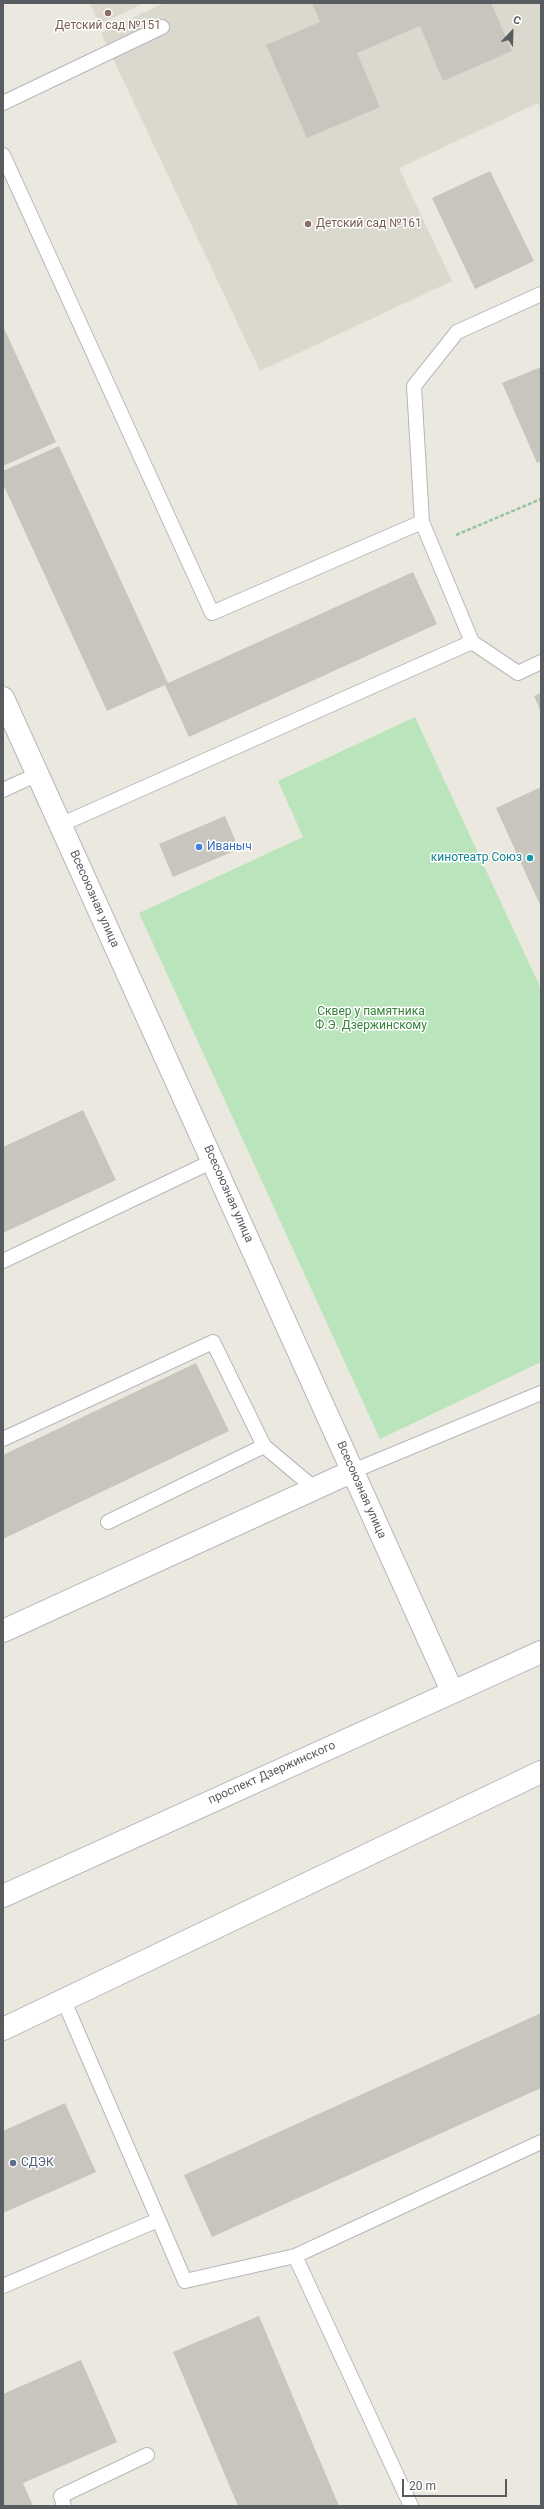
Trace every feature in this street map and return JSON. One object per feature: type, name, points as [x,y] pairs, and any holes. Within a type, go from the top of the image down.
[{"type":"street","name":"Всесоюзная улица","points":[[3,698],[452,1691]]},
{"type":"street","points":[[3,1632],[353,1471]]},
{"type":"street","name":"проспект Дзержинского","points":[[3,1896],[452,1691],[541,1652]]},
{"type":"street","points":[[3,2029],[541,1772]]},
{"type":"lane","points":[[3,103],[162,27]]},
{"type":"lane","points":[[3,154],[212,613],[422,522]]},
{"type":"lane","points":[[541,294],[457,332],[414,386],[422,522],[472,642],[518,672],[541,662]]},
{"type":"lane","points":[[60,825],[472,642]]},
{"type":"lane","points":[[3,790],[38,774]]},
{"type":"lane","points":[[3,1261],[213,1161]]},
{"type":"lane","points":[[3,1439],[213,1342],[264,1446],[314,1488]]},
{"type":"lane","points":[[353,1471],[541,1393]]},
{"type":"lane","points":[[108,1522],[264,1446]]},
{"type":"lane","points":[[64,2001],[185,2281],[295,2256],[541,2142]]},
{"type":"lane","points":[[3,2286],[158,2220]]},
{"type":"lane","points":[[295,2256],[411,2506]]},
{"type":"lane","points":[[64,2506],[61,2496],[147,2455]]},
{"type":"path","points":[[431,545],[541,499]]},
{"type":"shaded area","name":"Детский сад №151","points":[[90,3],[144,3],[100,24]]},
{"type":"shaded area","name":"Детский сад №161","points":[[164,3],[541,3],[541,109],[538,103],[399,168],[452,281],[260,371],[101,33]]},
{"type":"green space","name":"Сквер у памятника Ф.Э. Дзержинскому","points":[[415,717],[541,989],[541,1362],[380,1439],[139,913],[303,837],[278,781]]},
{"type":"building","points":[[312,3],[491,3],[512,51],[443,81],[420,26],[357,53],[380,107],[307,138],[266,45],[320,22]]},
{"type":"building","points":[[490,171],[534,261],[475,289],[432,198]]},
{"type":"building","points":[[3,326],[56,442],[3,466]]},
{"type":"building","points":[[541,367],[541,461],[537,463],[502,383]]},
{"type":"building","points":[[59,446],[168,683],[413,572],[437,624],[189,737],[165,685],[107,711],[3,484],[3,471]]},
{"type":"building","points":[[541,693],[541,712],[534,696]]},
{"type":"building","name":"кинотеатр Союз","points":[[541,787],[541,907],[496,808]]},
{"type":"building","name":"Иваныч","points":[[225,816],[239,849],[173,877],[159,844]]},
{"type":"building","points":[[83,1110],[116,1180],[3,1233],[3,1147]]},
{"type":"building","points":[[196,1363],[229,1431],[3,1539],[3,1455]]},
{"type":"building","points":[[541,2013],[541,2088],[212,2237],[184,2175]]},
{"type":"building","points":[[65,2103],[96,2172],[3,2213],[3,2131]]},
{"type":"building","points":[[259,2316],[339,2506],[238,2506],[173,2352]]},
{"type":"building","points":[[81,2360],[117,2442],[23,2483],[33,2506],[3,2506],[3,2394]]},
{"type":"place","name":"Детский сад №151","points":[[108,13]]},
{"type":"place","name":"Детский сад №161","points":[[308,224]]},
{"type":"place","name":"Иваныч","points":[[199,847]]},
{"type":"place","name":"кинотеатр Союз","points":[[530,858]]},
{"type":"place","name":"СДЭК","points":[[13,2163]]}]
